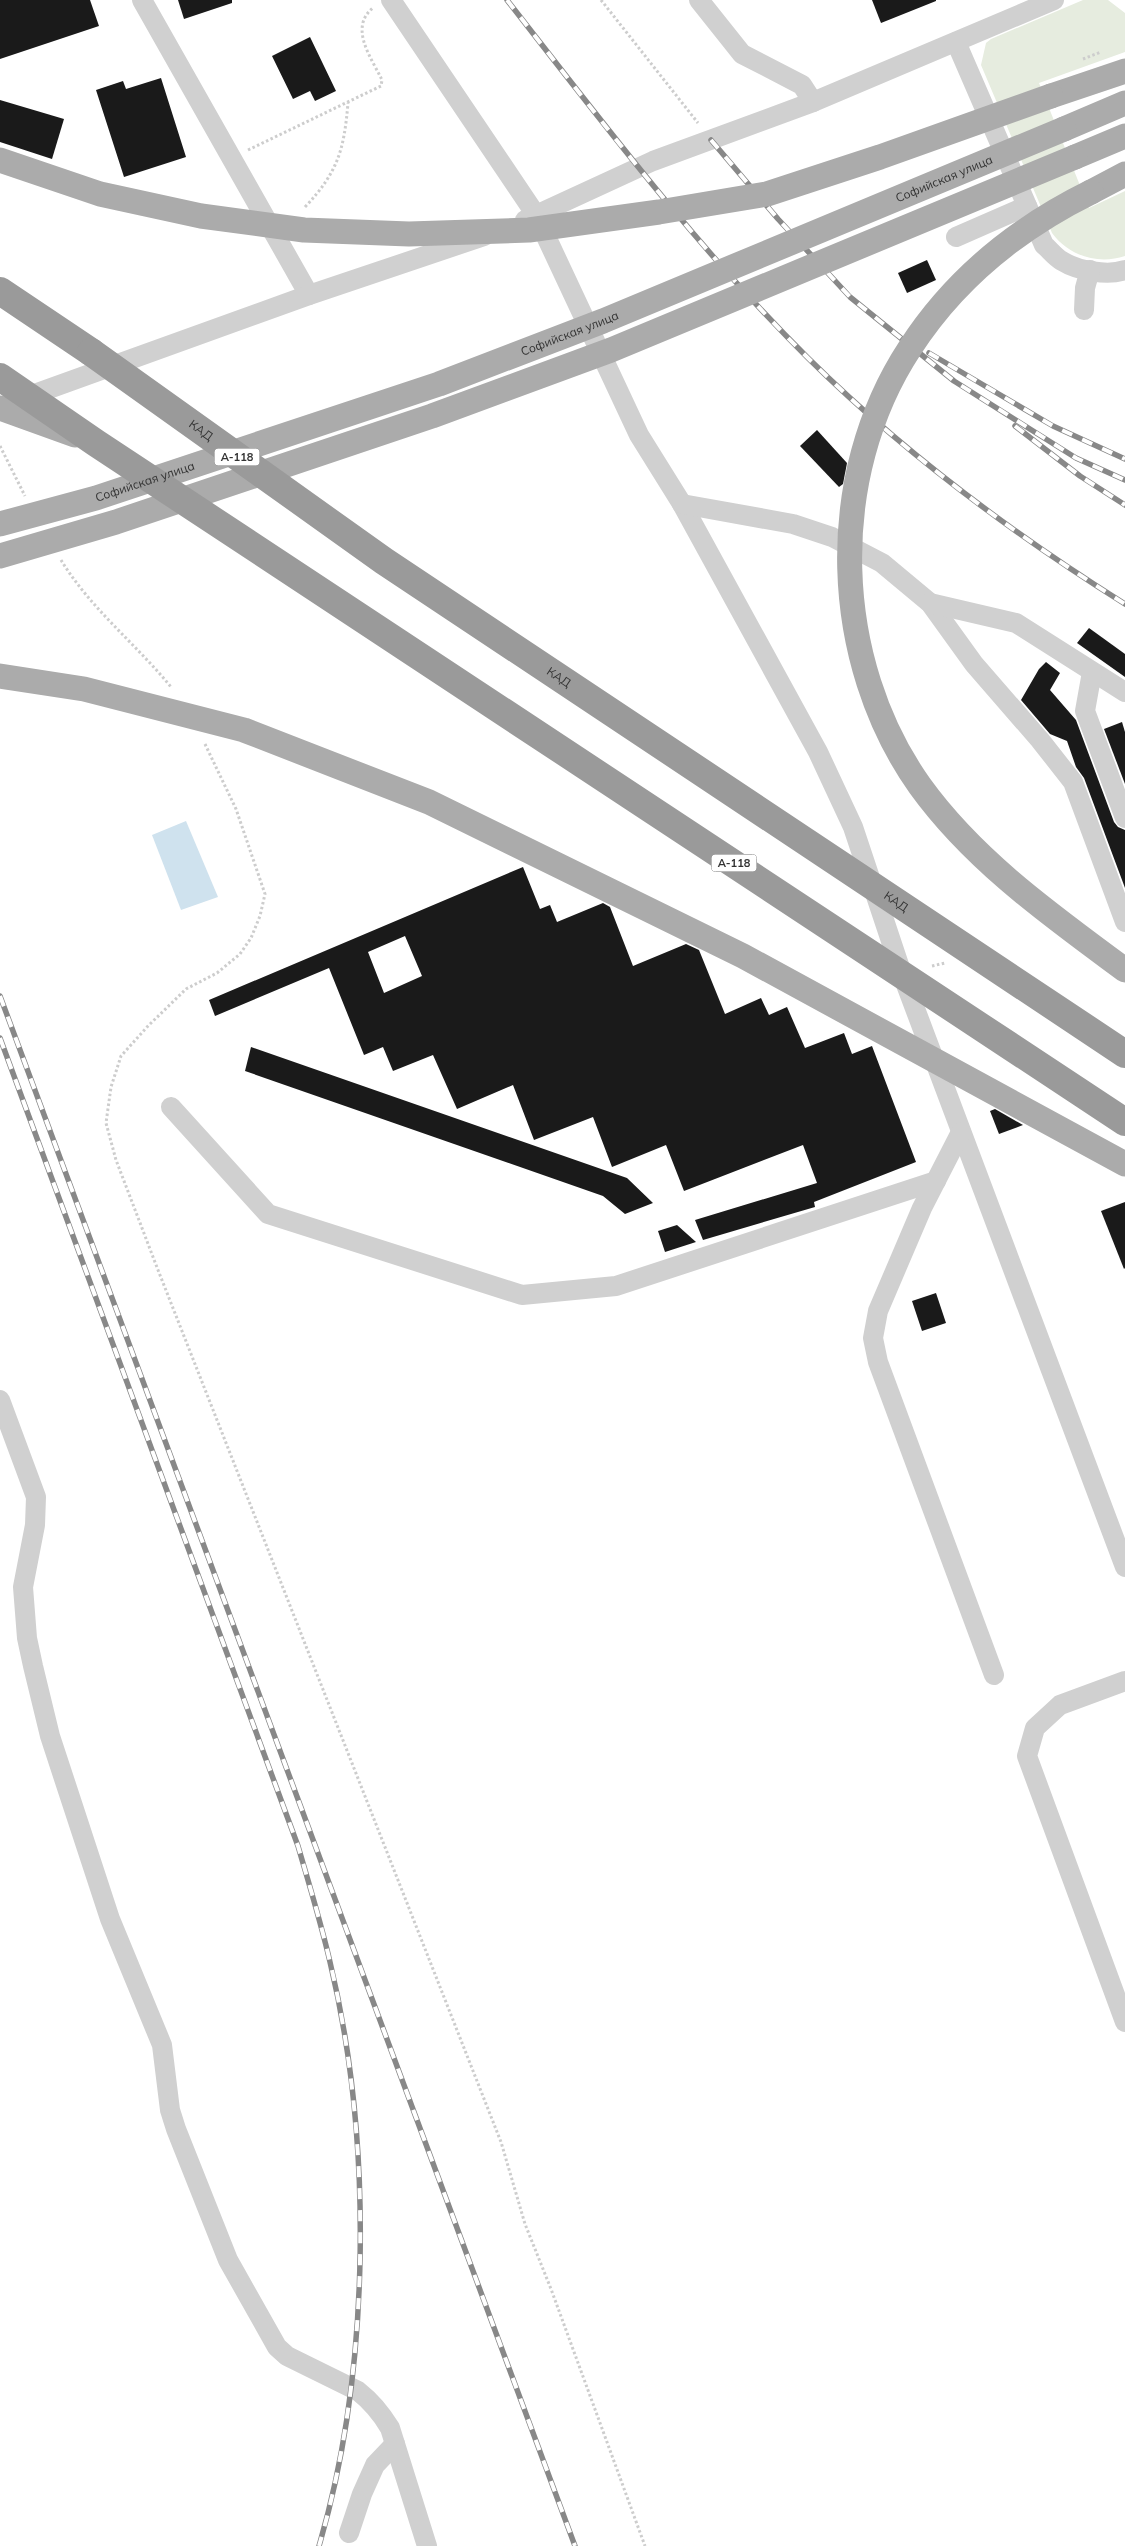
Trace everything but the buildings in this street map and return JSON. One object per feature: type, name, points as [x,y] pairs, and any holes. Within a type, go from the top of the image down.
[{"type":"highway","name":"КАД","points":[[0,291],[91,352],[384,561],[1125,1054]]},
{"type":"highway","name":"А-118","points":[[0,377],[96,443],[1125,1122]]},
{"type":"main road","points":[[0,160],[100,194],[201,216],[304,230],[409,234],[529,230],[659,212],[767,194],[880,157],[1125,71]]},
{"type":"main road","name":"Софийская улица","points":[[0,524],[96,498],[439,384],[603,321],[1125,103]]},
{"type":"main road","points":[[0,556],[116,522],[432,416],[611,350],[1125,136]]},
{"type":"main road","points":[[1125,174],[1024,230],[978,266],[945,302],[910,348],[881,401],[865,446],[854,503],[850,565],[854,620],[864,668],[888,731],[920,785],[958,834],[1048,912],[1125,970]]},
{"type":"main road","points":[[0,408],[96,443]]},
{"type":"main road","points":[[0,676],[84,689],[244,730],[430,802],[743,956],[1125,1164]]},
{"type":"street","points":[[142,0],[230,159],[309,294]]},
{"type":"street","points":[[699,0],[742,54],[802,85],[813,102]]},
{"type":"street","points":[[0,408],[309,294],[471,241],[536,215],[654,161],[813,102],[1054,0]]},
{"type":"street","points":[[385,1],[536,215],[639,436],[682,504],[818,752],[853,827],[902,974],[1125,1567]]},
{"type":"street","points":[[956,42],[1044,245],[1062,261],[1090,270],[1116,273],[1125,270]]},
{"type":"street","points":[[956,237],[1027,206]]},
{"type":"street","points":[[1084,310],[1085,288],[1090,270]]},
{"type":"street","points":[[682,504],[793,524],[832,538],[882,562],[930,603],[974,664],[1040,740],[1073,782],[1125,922]]},
{"type":"street","points":[[930,603],[1016,623],[1125,692]]},
{"type":"street","points":[[1092,672],[1085,711],[1125,818]]},
{"type":"street","points":[[171,1107],[268,1214],[522,1295],[616,1286],[936,1181]]},
{"type":"street","points":[[961,1132],[936,1181],[878,1311],[873,1338],[878,1362],[994,1674]]},
{"type":"street","points":[[0,1400],[36,1497],[35,1525],[23,1587],[27,1638],[33,1666],[50,1736],[110,1919],[162,2045],[170,2110],[176,2129],[228,2260],[277,2347],[287,2356],[351,2388],[368,2399],[384,2417],[395,2444],[427,2546]]},
{"type":"street","points":[[1125,1681],[1060,1705],[1036,1728],[1027,1756],[1125,2022]]},
{"type":"street","points":[[350,2533],[362,2494],[375,2465],[395,2444]]},
{"type":"path","points":[[601,0],[712,140]]},
{"type":"path","points":[[230,159],[382,86],[382,80],[365,46],[361,27],[364,18],[385,1]]},
{"type":"path","points":[[299,213],[332,174],[344,143],[348,102]]},
{"type":"path","points":[[0,446],[27,500]]},
{"type":"path","points":[[59,557],[98,609],[154,666],[177,694]]},
{"type":"path","points":[[203,740],[236,809],[264,894],[260,916],[251,938],[240,954],[217,973],[186,990],[121,1056],[111,1087],[106,1123],[116,1160],[501,2142],[525,2224],[551,2289],[645,2546]]},
{"type":"shaded area","points":[[1083,0],[1108,0],[1125,13],[1125,52],[1039,83],[1089,208],[1125,191],[1125,256],[1115,259],[1095,259],[1075,253],[1052,233],[981,65],[986,43],[991,39]]},
{"type":"water","points":[[186,821],[218,897],[181,910],[152,835]]},
{"type":"railway","points":[[507,0],[689,229],[767,316],[808,358],[844,393],[960,490],[1041,549],[1125,604]]},
{"type":"railway","points":[[711,140],[778,219],[850,297],[954,381],[1076,458],[1125,480]]},
{"type":"railway","points":[[929,353],[1053,426],[1125,459]]},
{"type":"railway","points":[[1015,426],[1080,476],[1125,505]]},
{"type":"railway","points":[[0,996],[575,2546]]},
{"type":"railway","points":[[0,1038],[298,1846],[330,1962],[344,2031],[354,2104],[359,2179],[360,2255],[357,2331],[349,2405],[336,2477],[319,2546]]}]
